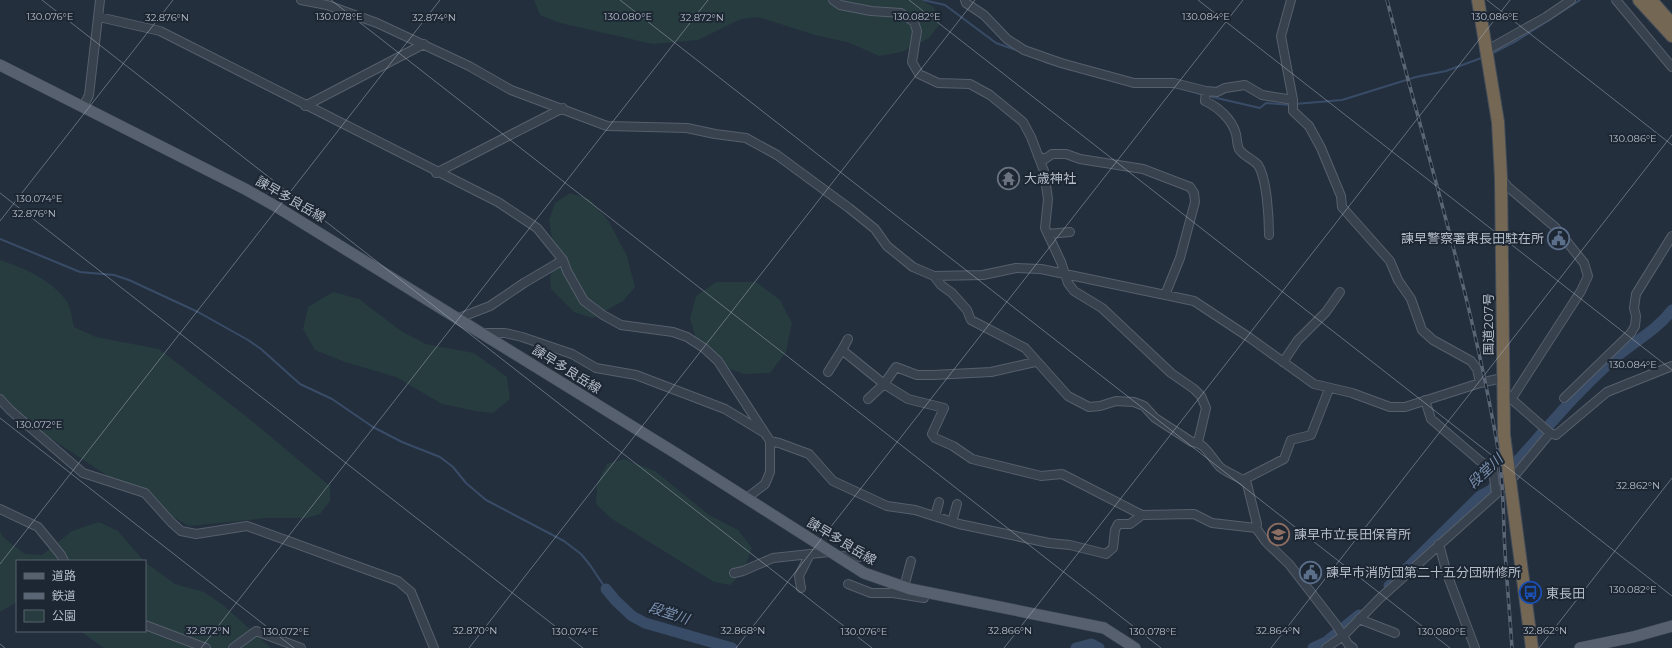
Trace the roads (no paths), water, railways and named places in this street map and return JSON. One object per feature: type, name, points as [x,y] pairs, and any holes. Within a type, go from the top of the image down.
[{"type":"highway","name":"国道207号","points":[[1478,0],[1498,122],[1501,178],[1502,378],[1507,396],[1504,435],[1532,648]]},
{"type":"highway","points":[[1639,0],[1672,36]]},
{"type":"highway","points":[[1651,0],[1672,24]]},
{"type":"main road","name":"諫早多良岳線","points":[[0,65],[277,207],[484,333],[864,573],[904,587],[1104,628],[1135,648]]},
{"type":"main road","points":[[1580,648],[1633,637],[1672,626]]},
{"type":"main road","points":[[1633,637],[1636,648]]},
{"type":"street","points":[[83,107],[90,95],[100,0]]},
{"type":"street","points":[[301,0],[327,4],[377,23],[469,66],[511,90],[563,108],[607,126],[687,128],[714,134],[746,138],[777,155],[849,208],[875,229],[886,246],[913,267],[934,276],[983,275],[1016,268],[1041,269],[1194,301],[1314,384],[1329,389],[1352,393],[1390,407],[1405,407],[1480,383],[1502,378]]},
{"type":"street","points":[[833,0],[840,5],[871,11],[901,13],[914,22],[917,30],[912,62],[919,74],[938,83],[970,84],[990,95],[1023,122],[1031,137],[1044,171],[1048,199],[1045,228],[1062,262],[1064,274],[1074,291],[1102,308],[1171,373],[1194,389],[1201,396],[1206,408],[1198,442]]},
{"type":"street","points":[[965,0],[966,3],[984,15],[1007,39],[1024,50],[1061,63],[1134,83],[1174,83],[1206,96],[1217,106],[1236,132],[1239,148],[1256,163],[1261,171],[1268,211],[1269,235]]},
{"type":"street","points":[[1291,0],[1281,36],[1293,103],[1293,111],[1309,126],[1321,148],[1341,196],[1342,207],[1390,261],[1398,280],[1410,299],[1422,330],[1433,340],[1471,361],[1477,369],[1480,383]]},
{"type":"street","points":[[1488,54],[1571,0]]},
{"type":"street","points":[[1616,0],[1672,67]]},
{"type":"street","points":[[99,17],[160,31],[436,173],[498,202],[537,228],[564,260],[567,271],[584,301],[602,315],[621,325],[673,332],[687,337],[704,348],[718,361],[770,441],[771,458],[765,484],[747,498]]},
{"type":"street","points":[[305,106],[424,44]]},
{"type":"street","points":[[1206,96],[1225,88],[1245,85],[1262,95],[1293,103]]},
{"type":"street","points":[[436,173],[563,108]]},
{"type":"street","points":[[1038,156],[1045,159],[1052,154],[1066,154],[1080,159],[1143,169],[1190,187],[1194,193],[1195,202],[1180,258],[1165,295]]},
{"type":"street","points":[[1501,178],[1508,187],[1555,226],[1584,263],[1588,276],[1581,291],[1507,396],[1550,433],[1556,435],[1607,392],[1672,366]]},
{"type":"street","points":[[1048,234],[1070,232]]},
{"type":"street","points":[[1564,398],[1630,333],[1635,326],[1636,316],[1634,308],[1636,294],[1672,236]]},
{"type":"street","points":[[459,318],[490,306],[524,283],[564,260]]},
{"type":"street","points":[[934,276],[941,285],[952,293],[967,310],[971,320],[1025,348],[1068,396],[1089,406],[1100,406],[1116,401],[1134,402],[1144,406],[1155,418],[1192,442],[1198,442],[1228,473],[1243,480],[1247,484],[1257,524],[1256,528],[1266,542],[1289,564],[1353,648]]},
{"type":"street","points":[[1283,362],[1298,340],[1326,312],[1340,292]]},
{"type":"street","points":[[484,333],[505,332],[572,354],[596,368],[636,375],[725,409],[765,434]]},
{"type":"street","points":[[828,372],[848,339]]},
{"type":"street","points":[[842,350],[884,384],[908,399],[944,408],[932,434],[935,438],[954,446],[972,459],[1041,476],[1062,474],[1142,515],[1194,514],[1212,523],[1256,528]]},
{"type":"street","points":[[868,398],[884,384],[896,367],[917,375],[933,375],[991,372],[1036,362]]},
{"type":"street","points":[[1243,480],[1284,459],[1291,440],[1311,435],[1329,389]]},
{"type":"street","points":[[0,398],[10,410],[83,473],[145,493],[181,531],[196,534],[247,526],[398,581],[411,592],[434,648]]},
{"type":"street","points":[[1425,400],[1431,419],[1480,461],[1493,469],[1496,494]]},
{"type":"street","points":[[1326,648],[1343,636],[1359,619],[1439,544],[1496,494],[1550,433]]},
{"type":"street","points":[[770,441],[779,442],[809,454],[833,481],[887,506],[915,510],[952,522],[1034,540],[1070,545],[1106,554],[1113,548],[1115,530],[1118,524],[1130,524],[1142,515]]},
{"type":"street","points":[[935,516],[939,502]]},
{"type":"street","points":[[952,522],[957,504]]},
{"type":"street","points":[[0,510],[38,527],[64,560]]},
{"type":"street","points":[[1439,544],[1447,574],[1475,648]]},
{"type":"street","points":[[801,588],[799,576],[810,554]]},
{"type":"street","points":[[734,573],[743,572],[772,558],[810,554],[867,557]]},
{"type":"street","points":[[904,587],[911,561]]},
{"type":"street","points":[[848,584],[871,593],[893,592],[924,598],[926,592]]},
{"type":"street","points":[[1359,619],[1395,633]]},
{"type":"street","points":[[146,625],[206,648]]},
{"type":"street","points":[[233,648],[256,631],[301,648]]},
{"type":"waterway","points":[[923,0],[945,5],[996,43],[1019,51]]},
{"type":"waterway","points":[[1491,54],[1518,40],[1580,0]]},
{"type":"waterway","points":[[1295,104],[1342,100],[1416,77],[1446,71],[1484,57]]},
{"type":"waterway","points":[[1045,62],[1072,70]]},
{"type":"waterway","points":[[1183,89],[1204,95]]},
{"type":"waterway","points":[[1208,96],[1260,108],[1266,103],[1290,105]]},
{"type":"waterway","points":[[0,239],[80,272],[114,275],[129,280],[198,312],[248,340],[261,349],[300,384],[332,399],[373,427],[402,442],[440,457],[453,467],[466,483],[486,500],[564,541],[581,554],[606,589]]},
{"type":"waterway","name":"段堂川","points":[[1389,586],[1480,496],[1491,490],[1566,406],[1597,374],[1621,353],[1659,324],[1672,310]]},
{"type":"waterway","name":"段堂川","points":[[606,589],[632,616],[645,623],[732,648]]},
{"type":"waterway","name":"段堂川","points":[[1313,648],[1326,642],[1359,615]]},
{"type":"waterway","name":"段堂川","points":[[1076,648],[1091,644],[1099,648]]},
{"type":"railway","points":[[1387,0],[1461,279],[1475,336],[1498,449],[1503,500],[1512,648]]},
{"type":"place","name":"大歳神社","points":[[1009,178]]},
{"type":"place","name":"諫早警察署東長田駐在所","points":[[1559,238]]},
{"type":"place","name":"諫早市立長田保育所","points":[[1279,534]]},
{"type":"place","name":"諫早市消防団第二十五分団研修所","points":[[1311,572]]},
{"type":"place","name":"東長田","points":[[1530,593]]}]
